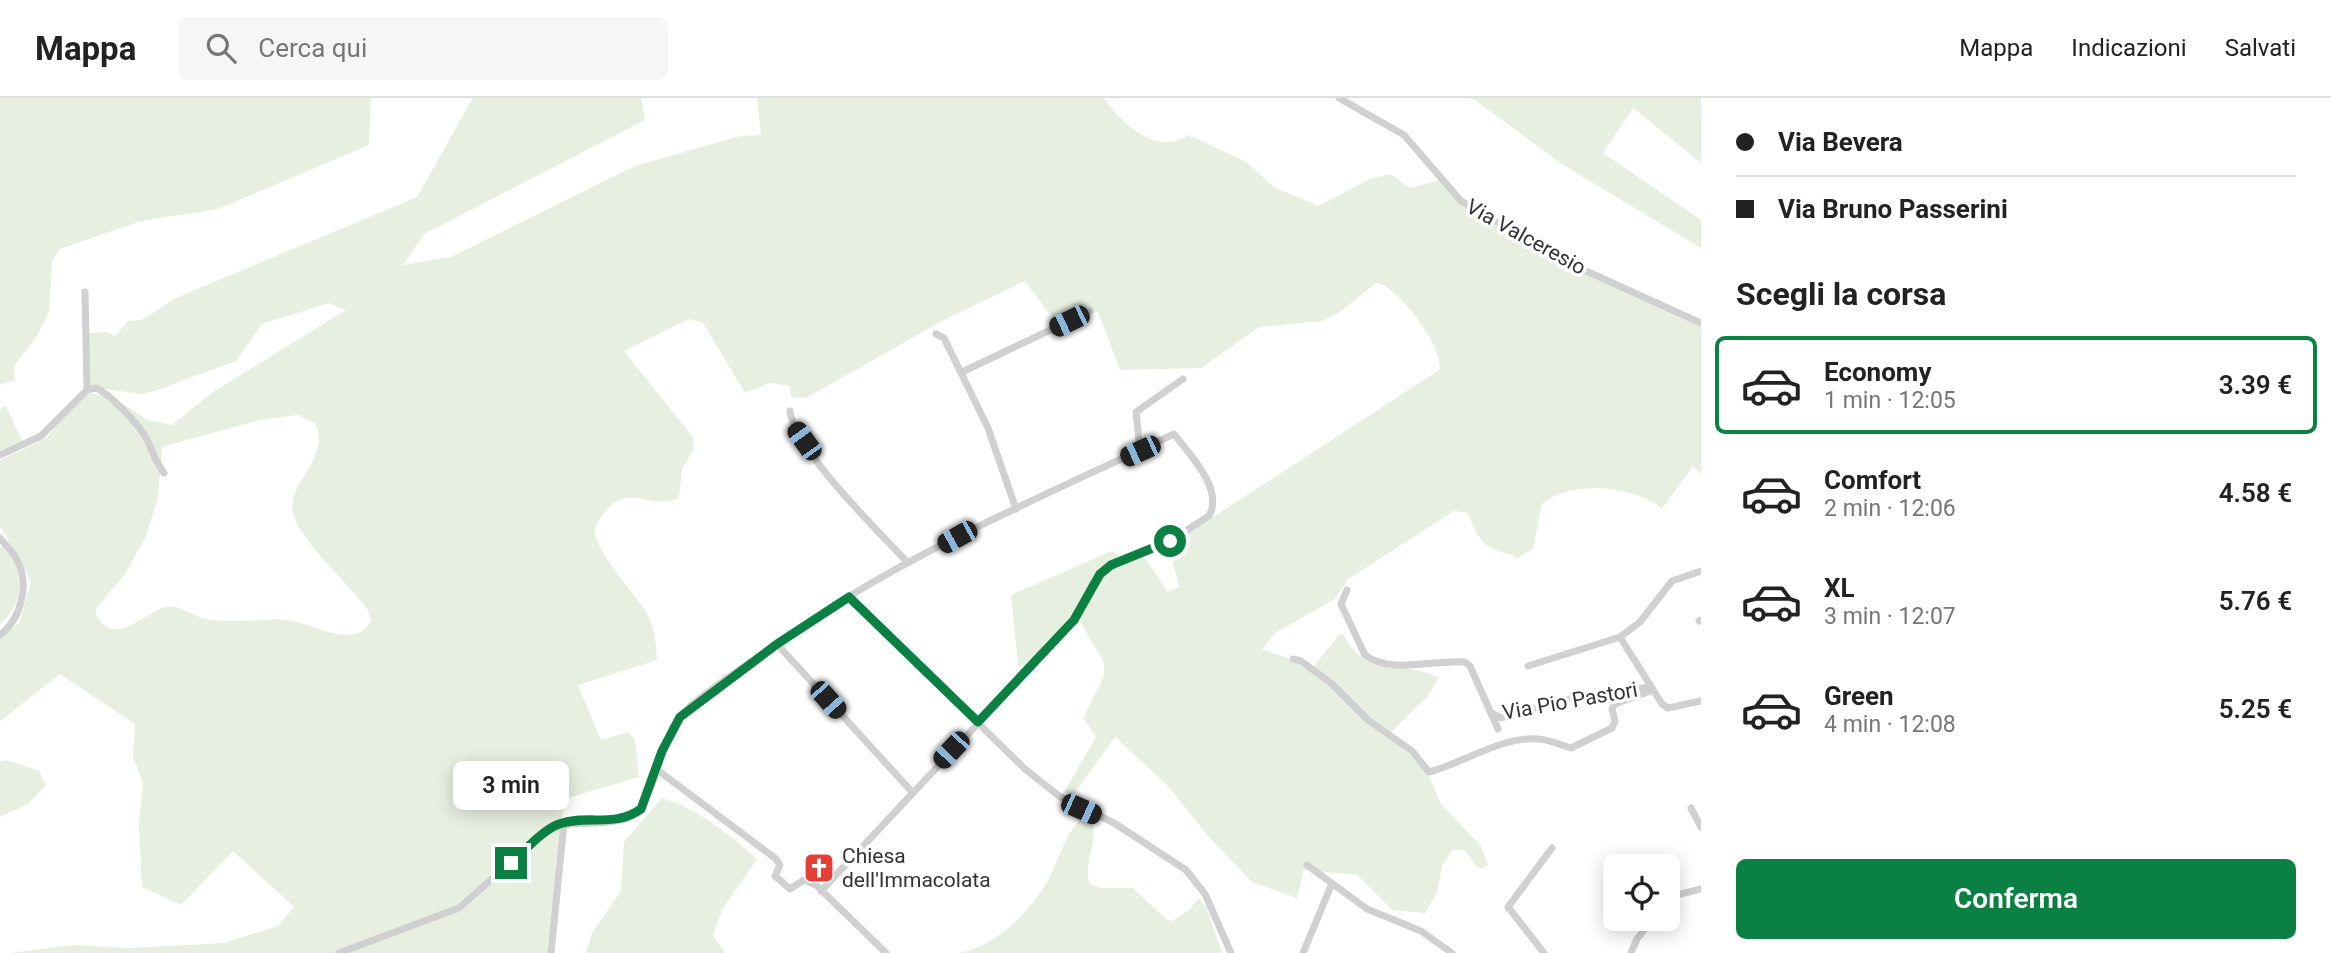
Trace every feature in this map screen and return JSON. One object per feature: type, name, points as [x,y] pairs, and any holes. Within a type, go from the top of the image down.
[{"type":"street","name":"Via Valceresio","points":[[1339,98],[1404,135],[1461,201],[1562,260],[1701,323]]},
{"type":"street","points":[[85,292],[86,390]]},
{"type":"street","points":[[962,372],[1090,311]]},
{"type":"street","points":[[936,334],[944,338],[988,428],[1016,509]]},
{"type":"street","points":[[1140,451],[1136,412],[1183,379]]},
{"type":"street","points":[[0,454],[41,436],[86,390],[96,388],[141,430],[150,444],[154,460],[164,473]]},
{"type":"street","points":[[790,411],[794,427],[825,469],[908,564]]},
{"type":"street","points":[[338,953],[459,908],[547,830],[564,823],[610,821],[633,815],[647,798],[656,769],[680,717],[777,644],[849,597],[908,564],[1174,434],[1211,488],[1213,502],[1209,516],[1170,541],[1111,565],[1100,574],[1074,620],[821,891]]},
{"type":"street","points":[[0,538],[18,561],[23,583],[18,616],[0,635]]},
{"type":"street","points":[[1528,666],[1620,638],[1640,622],[1672,582],[1701,571]]},
{"type":"street","name":"Via Pio Pastori","points":[[1347,590],[1341,604],[1365,655],[1371,659],[1411,666],[1465,662],[1470,666],[1498,729]]},
{"type":"street","points":[[849,597],[1025,769],[1059,796],[1114,823],[1186,870],[1205,894],[1231,953]]},
{"type":"street","points":[[1620,638],[1651,689],[1668,708],[1701,701]]},
{"type":"street","points":[[777,644],[913,793]]},
{"type":"street","points":[[1293,659],[1301,661],[1332,684],[1368,720],[1412,751],[1424,770],[1429,772],[1478,753],[1528,739],[1543,739],[1571,748],[1612,728],[1615,721],[1612,709],[1615,704],[1651,689]]},
{"type":"street","name":"Via Pio Pastori","points":[[1490,712],[1500,718],[1560,701],[1651,689]]},
{"type":"street","points":[[656,769],[775,858],[780,865],[775,876],[790,889],[804,880],[821,891],[886,953]]},
{"type":"street","points":[[1690,808],[1701,827]]},
{"type":"street","points":[[551,953],[564,823]]},
{"type":"street","points":[[1544,953],[1508,907],[1552,848]]},
{"type":"street","points":[[1307,865],[1331,886],[1367,909],[1434,937],[1452,953]]},
{"type":"street","points":[[1303,953],[1331,886]]},
{"type":"street","points":[[1680,894],[1701,889]]},
{"type":"street","points":[[1631,953],[1643,931]]},
{"type":"shaded area","points":[[0,98],[371,98],[369,145],[218,209],[141,221],[60,249],[52,262],[49,312],[37,336],[14,366],[15,380],[0,385]]},
{"type":"shaded area","points":[[473,98],[641,98],[645,120],[424,234],[403,265],[451,257],[635,166],[740,136],[761,135],[757,98],[1104,98],[1120,118],[1141,134],[1165,142],[1177,141],[1189,135],[1246,162],[1274,187],[1318,206],[1370,179],[1390,174],[1410,188],[1441,180],[1449,191],[1581,268],[1701,322],[1701,474],[1693,466],[1662,509],[1636,495],[1619,491],[1585,489],[1554,496],[1542,504],[1533,549],[1516,559],[1516,556],[1489,547],[1479,537],[1468,513],[1454,511],[1348,579],[1335,599],[1275,633],[1262,649],[1313,667],[1339,635],[1343,634],[1353,649],[1375,664],[1413,669],[1439,678],[1427,697],[1389,734],[1427,772],[1441,804],[1481,846],[1488,865],[1482,869],[1475,865],[1465,850],[1452,850],[1442,866],[1437,893],[1425,913],[1392,910],[1357,875],[1304,870],[1297,898],[1252,882],[1208,836],[1168,786],[1115,737],[1073,795],[1064,792],[1096,737],[1083,718],[1104,677],[1104,663],[1080,621],[1028,668],[1018,665],[1011,595],[1112,551],[1125,558],[1144,557],[1168,592],[1179,587],[1169,546],[1439,370],[1439,361],[1428,334],[1396,294],[1376,283],[1341,311],[1322,321],[1259,327],[1201,368],[1120,370],[1098,312],[1054,320],[1025,281],[944,320],[806,398],[791,397],[790,386],[770,383],[745,393],[703,323],[689,319],[624,351],[693,437],[694,449],[682,469],[679,498],[656,501],[626,498],[606,511],[595,527],[600,547],[649,618],[657,660],[578,685],[601,740],[628,732],[635,740],[639,777],[564,799],[549,953],[10,953],[73,945],[129,948],[224,943],[278,926],[294,907],[233,851],[181,905],[142,887],[139,823],[143,783],[133,757],[135,724],[60,674],[0,721],[0,639],[20,622],[31,581],[11,546],[19,578],[18,598],[9,616],[0,624],[0,548],[9,541],[0,526],[0,460],[47,438],[74,400],[84,393],[111,396],[148,420],[172,425],[213,392],[346,310],[329,303],[262,324],[236,361],[141,394],[89,387],[83,373],[86,333],[107,332],[115,336],[128,321],[142,320],[176,298],[417,197]],"holes":[[[298,415],[315,423],[319,436],[318,448],[296,491],[293,513],[297,524],[315,549],[368,610],[371,620],[364,629],[356,634],[345,635],[288,620],[213,620],[170,606],[121,629],[104,625],[96,615],[97,607],[125,574],[146,536],[158,498],[162,447],[260,420]]]},
{"type":"shaded area","points":[[1467,98],[1701,98],[1701,163],[1633,108],[1603,153],[1701,220],[1701,248],[1565,166],[1475,100]]},
{"type":"shaded area","points":[[6,406],[22,441],[0,451],[0,409]]},
{"type":"shaded area","points":[[6,760],[39,771],[46,785],[28,804],[0,817],[0,761]]},
{"type":"shaded area","points":[[662,798],[701,816],[757,859],[722,910],[713,935],[725,953],[586,953],[592,933],[621,891],[624,842]]},
{"type":"shaded area","points":[[1081,819],[1091,822],[1094,836],[1088,868],[1090,884],[1100,888],[1133,888],[1166,919],[1172,921],[1189,910],[1199,898],[1207,909],[1222,953],[959,953],[986,943],[1021,917],[1047,882],[1066,841]]},
{"type":"place","name":"Chiesa dell'Immacolata","points":[[819,868]]},
{"type":"route","points":[[511,863],[547,830],[561,823],[610,821],[633,815],[641,809],[662,751],[680,717],[777,644],[849,597],[978,722],[1074,620],[1100,574],[1111,565],[1170,541]]}]
